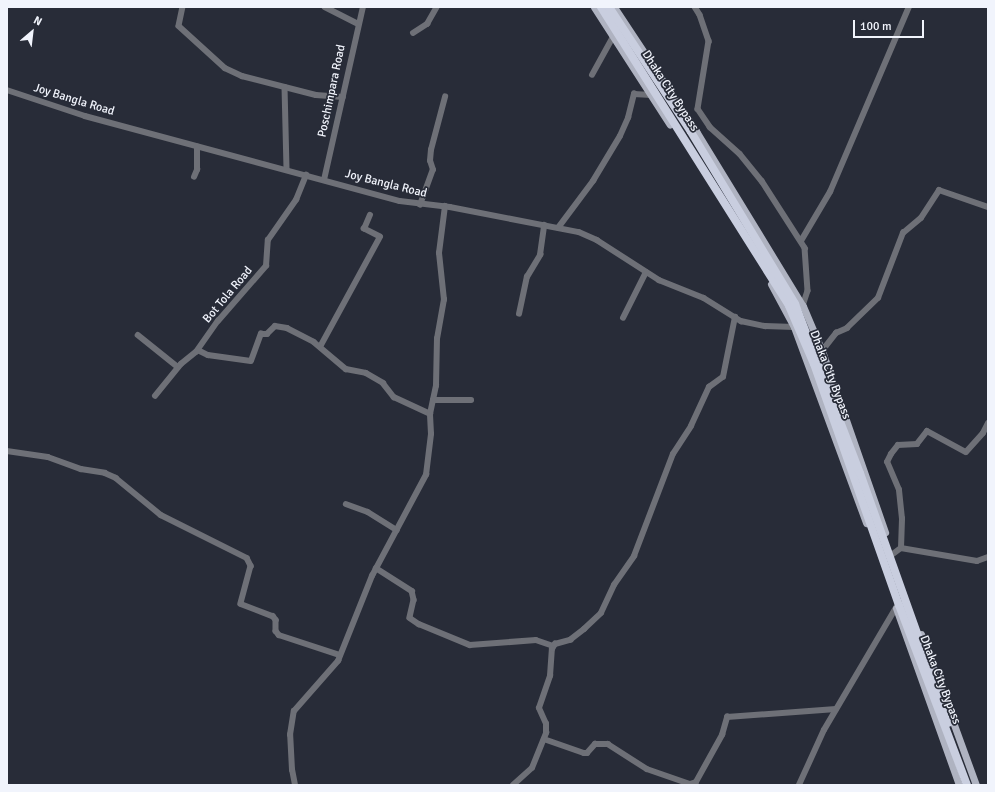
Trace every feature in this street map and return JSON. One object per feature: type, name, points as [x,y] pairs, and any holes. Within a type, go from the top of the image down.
[{"type":"highway","name":"Dhaka City Bypass","points":[[601,7],[789,306],[814,364],[899,605],[967,785]]},
{"type":"highway","name":"Dhaka City Bypass","points":[[609,7],[759,242],[807,328],[972,785]]},
{"type":"main road","points":[[594,7],[751,251],[794,327],[959,785]]},
{"type":"main road","points":[[614,7],[696,131],[803,306],[822,351],[892,554],[976,785]]},
{"type":"street","points":[[183,7],[178,26],[225,68],[242,76],[320,96],[343,97]]},
{"type":"street","points":[[325,7],[357,23]]},
{"type":"street","name":"Poschimpara Road","points":[[324,180],[343,97],[357,23],[362,7]]},
{"type":"street","points":[[413,33],[427,24],[437,7]]},
{"type":"street","points":[[694,7],[700,15],[709,41],[698,109],[710,127],[740,154],[762,181],[801,241],[808,258],[808,295],[803,306]]},
{"type":"street","points":[[801,241],[830,192],[910,7]]},
{"type":"street","points":[[592,75],[614,37]]},
{"type":"street","points":[[285,87],[287,169]]},
{"type":"street","name":"Joy Bangla Road","points":[[7,90],[85,116],[197,147],[287,169],[420,205],[445,206],[544,225],[592,237],[646,272],[670,285],[704,298],[735,317],[751,324],[794,327]]},
{"type":"street","points":[[558,228],[593,182],[620,136],[628,118],[634,94],[651,95]]},
{"type":"street","points":[[420,205],[433,170],[430,161],[431,150],[445,97]]},
{"type":"street","points":[[194,177],[197,170],[197,147]]},
{"type":"street","name":"Bot Tola Road","points":[[155,396],[178,367],[198,350],[218,321],[266,266],[268,240],[296,200],[306,175]]},
{"type":"street","points":[[822,351],[836,333],[851,325],[878,298],[903,233],[921,218],[936,192],[942,189],[988,207]]},
{"type":"street","points":[[295,785],[292,770],[290,735],[294,711],[340,655],[376,568],[426,475],[431,434],[430,414],[433,400],[437,339],[444,300],[439,253],[445,206]]},
{"type":"street","points":[[320,347],[380,237],[364,229],[370,215]]},
{"type":"street","points":[[519,314],[527,277],[540,255],[544,225]]},
{"type":"street","points":[[622,318],[646,272]]},
{"type":"street","points":[[376,568],[412,591],[414,600],[410,618],[419,624],[470,645],[536,640],[553,646],[573,637],[601,612],[614,585],[634,556],[673,454],[691,426],[709,387],[724,377],[735,317]]},
{"type":"street","points":[[198,350],[208,355],[251,361],[259,335],[267,334],[278,326],[298,333],[320,347],[346,369],[366,373],[383,384],[394,397],[430,414]]},
{"type":"street","points":[[138,335],[178,367]]},
{"type":"street","points":[[433,400],[471,400]]},
{"type":"street","points":[[901,548],[902,519],[899,490],[887,462],[890,454],[898,445],[917,444],[927,431],[966,452],[983,433],[988,423]]},
{"type":"street","points":[[7,451],[48,457],[81,469],[105,473],[116,478],[161,514],[247,558],[251,566],[241,604],[272,616],[276,620],[276,631],[279,635],[340,655]]},
{"type":"street","points":[[346,504],[370,513],[397,530]]},
{"type":"street","points":[[892,554],[901,548],[977,561],[988,558]]},
{"type":"street","points":[[799,785],[836,709],[896,608]]},
{"type":"street","points":[[513,785],[532,768],[544,739],[546,724],[539,708],[550,676],[553,646]]},
{"type":"street","points":[[544,739],[584,753],[595,744],[608,744],[647,769],[690,784],[696,782],[722,735],[727,717],[836,709]]}]
